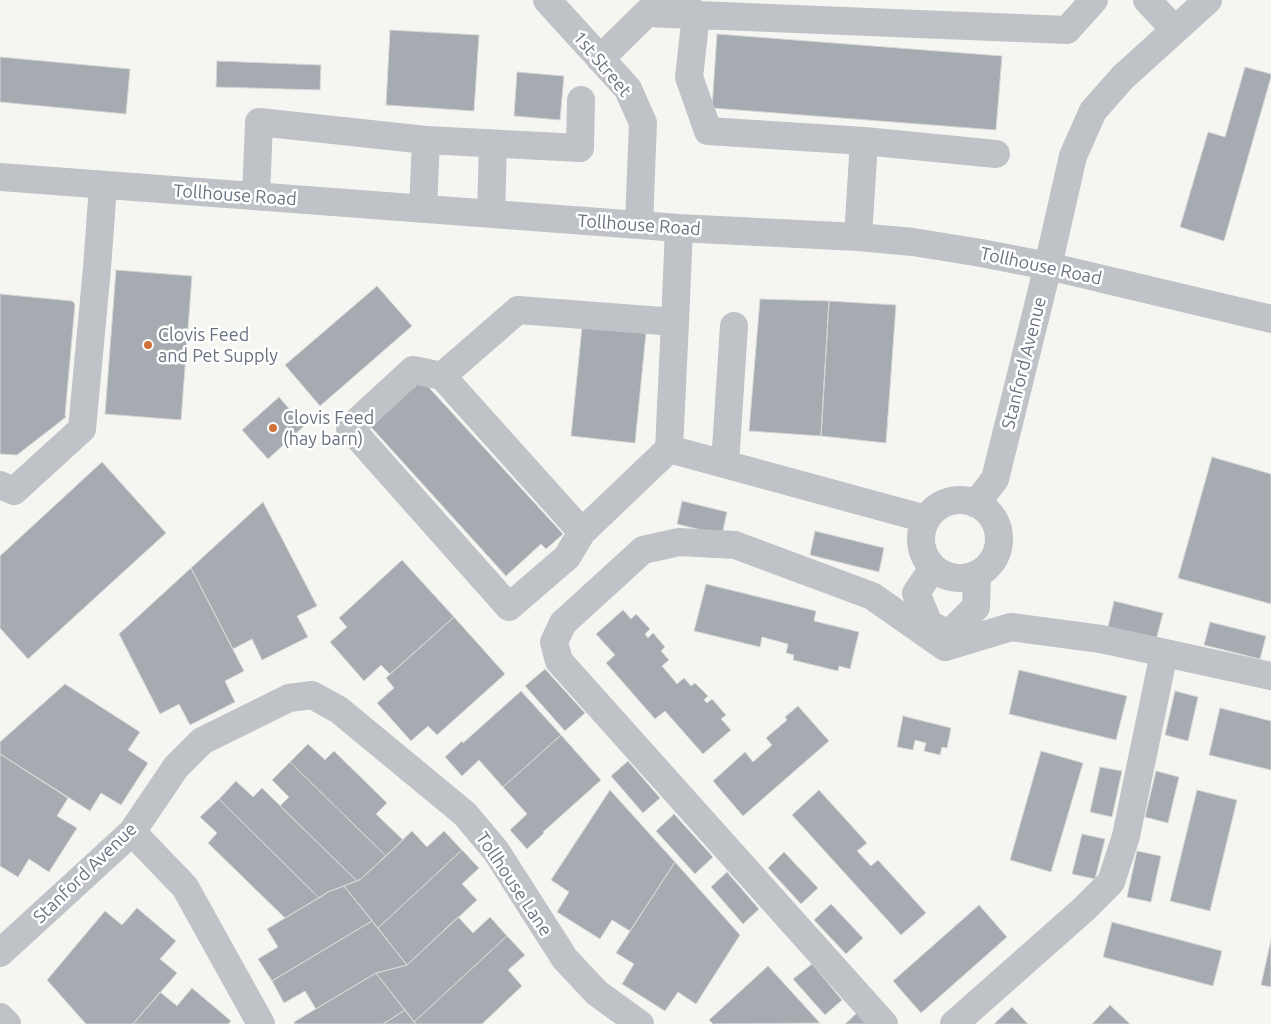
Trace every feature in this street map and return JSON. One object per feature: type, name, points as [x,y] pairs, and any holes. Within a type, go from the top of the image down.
[{"type":"street","name":"1st Street","points":[[547,0],[628,90],[643,123],[639,225]]},
{"type":"street","points":[[600,59],[653,7],[688,7],[1067,30],[1094,0]]},
{"type":"street","points":[[1147,0],[1175,30]]},
{"type":"street","name":"Stanford Avenue","points":[[976,504],[995,480],[1073,156],[1093,111],[1123,77],[1208,0]]},
{"type":"street","points":[[688,7],[689,77],[708,131],[864,141],[996,154]]},
{"type":"street","points":[[256,196],[259,122],[426,140],[580,148],[581,100]]},
{"type":"street","points":[[423,208],[426,140]]},
{"type":"street","points":[[858,237],[864,141]]},
{"type":"street","points":[[491,214],[493,144]]},
{"type":"street","name":"Tollhouse Road","points":[[0,177],[679,228],[858,237],[913,242],[1048,266],[1271,319]]},
{"type":"street","points":[[0,485],[14,491],[82,429],[103,186]]},
{"type":"street","points":[[582,532],[442,376],[413,370],[350,428],[509,607],[567,557],[582,532],[669,449],[679,228]]},
{"type":"street","points":[[442,376],[518,310],[675,322]]},
{"type":"street","points":[[725,464],[734,326]]},
{"type":"street","points":[[669,449],[926,519]]},
{"type":"street","points":[[958,500],[976,504],[992,517],[998,530],[999,543],[996,556],[988,567],[977,575],[966,578],[954,578],[942,575],[933,568],[925,557],[920,545],[921,531],[926,519],[934,509],[945,502],[958,500]]},
{"type":"street","points":[[884,1024],[559,662],[554,642],[563,623],[643,550],[679,542],[735,546],[872,596],[947,641],[1011,627],[1101,639],[1271,676]]},
{"type":"street","points":[[933,568],[916,594],[929,624],[947,641]]},
{"type":"street","points":[[947,641],[976,607],[977,575]]},
{"type":"street","points":[[954,1024],[1084,909],[1111,882],[1126,836],[1164,652]]},
{"type":"street","name":"Stanford Avenue","points":[[0,953],[132,832],[176,766],[202,741],[289,698],[312,695]]},
{"type":"street","name":"Tollhouse Lane","points":[[312,695],[339,710],[464,814],[496,851],[565,959],[597,993],[640,1024]]},
{"type":"street","points":[[132,832],[186,887],[261,1024]]},
{"type":"street","points":[[0,1017],[7,1024]]},
{"type":"building","points":[[390,30],[479,35],[474,111],[386,105]]},
{"type":"building","points":[[717,34],[1002,56],[996,130],[712,108]]},
{"type":"building","points":[[0,57],[130,69],[126,114],[0,102]]},
{"type":"building","points":[[217,61],[321,65],[320,90],[216,87]]},
{"type":"building","points":[[1245,67],[1271,74],[1271,77],[1224,241],[1180,227],[1208,132],[1225,137]]},
{"type":"building","points":[[517,72],[564,76],[560,120],[514,116]]},
{"type":"building","name":"Clovis Feed and Pet Supply","points":[[116,270],[192,276],[181,420],[105,414]]},
{"type":"building","points":[[377,286],[412,326],[320,406],[285,365]]},
{"type":"building","points":[[0,294],[72,301],[75,304],[66,417],[17,455],[0,454]]},
{"type":"building","points":[[760,299],[829,301],[821,436],[749,431]]},
{"type":"building","points":[[829,301],[896,305],[886,443],[821,436]]},
{"type":"building","points":[[582,327],[646,333],[635,443],[571,436]]},
{"type":"building","points":[[422,380],[563,534],[546,549],[541,544],[506,576],[371,427]]},
{"type":"building","name":"Clovis Feed (hay barn)","points":[[279,397],[304,426],[268,459],[242,430]]},
{"type":"building","points":[[1212,457],[1271,474],[1271,604],[1178,578]]},
{"type":"building","points":[[102,462],[166,533],[28,659],[0,628],[0,556]]},
{"type":"building","points":[[682,501],[727,512],[722,535],[677,524]]},
{"type":"building","points":[[263,502],[317,606],[297,616],[308,637],[262,660],[252,639],[233,649],[191,568]]},
{"type":"building","points":[[815,531],[884,548],[879,572],[810,555]]},
{"type":"building","points":[[402,560],[454,617],[390,674],[381,665],[364,681],[330,642],[347,627],[339,618]]},
{"type":"building","points":[[191,568],[244,671],[225,681],[235,702],[190,725],[179,704],[160,714],[119,634]]},
{"type":"building","points":[[706,584],[816,611],[814,621],[859,632],[850,669],[839,666],[838,671],[793,660],[794,655],[786,653],[788,644],[762,637],[760,647],[694,631]]},
{"type":"building","points":[[1114,601],[1163,613],[1156,640],[1108,627]]},
{"type":"building","points":[[623,610],[631,619],[636,614],[650,629],[645,634],[648,638],[653,633],[665,647],[661,651],[669,660],[662,666],[677,684],[684,678],[691,686],[695,683],[708,696],[704,700],[707,703],[712,699],[726,715],[721,719],[731,730],[703,754],[665,711],[655,719],[606,663],[615,655],[596,634]]},
{"type":"building","points":[[454,617],[505,674],[437,735],[428,726],[411,741],[377,703],[394,688],[386,678]]},
{"type":"building","points":[[1210,622],[1266,636],[1260,659],[1204,645]]},
{"type":"building","points":[[545,669],[585,713],[565,731],[525,686]]},
{"type":"building","points":[[1019,670],[1127,696],[1116,740],[1009,714]]},
{"type":"building","points":[[65,684],[140,732],[128,750],[148,763],[121,805],[101,793],[90,811],[0,754],[0,742]]},
{"type":"building","points":[[521,691],[561,735],[503,787],[479,760],[462,776],[445,757]]},
{"type":"building","points":[[1175,691],[1198,697],[1188,741],[1165,735]]},
{"type":"building","points":[[798,706],[829,741],[743,816],[713,781],[745,752],[753,762],[772,745],[766,738],[787,720],[785,717]]},
{"type":"building","points":[[1220,708],[1271,721],[1271,770],[1209,755]]},
{"type":"building","points":[[903,716],[951,728],[947,748],[942,747],[940,755],[924,751],[926,743],[915,740],[913,750],[897,747]]},
{"type":"building","points":[[561,735],[601,780],[543,832],[527,849],[510,830],[527,814],[503,787]]},
{"type":"building","points":[[308,744],[325,760],[334,751],[387,803],[376,814],[403,840],[386,856],[290,762]]},
{"type":"building","points":[[1041,751],[1083,763],[1051,872],[1010,860]]},
{"type":"building","points":[[0,754],[68,798],[57,816],[77,828],[49,872],[29,859],[18,877],[0,866]]},
{"type":"building","points":[[628,761],[660,798],[643,813],[611,776]]},
{"type":"building","points":[[290,762],[386,856],[361,879],[357,881],[280,806],[289,797],[272,780]]},
{"type":"building","points":[[1100,767],[1122,771],[1112,817],[1090,812]]},
{"type":"building","points":[[1156,771],[1179,777],[1168,823],[1145,817]]},
{"type":"building","points":[[236,781],[253,797],[262,788],[357,881],[328,892],[319,898],[219,799]]},
{"type":"building","points":[[610,790],[675,862],[630,931],[612,920],[600,939],[557,912],[569,892],[551,880]]},
{"type":"building","points":[[819,790],[867,843],[857,851],[871,866],[878,860],[926,913],[901,935],[792,815]]},
{"type":"building","points":[[1197,790],[1237,800],[1210,911],[1170,901]]},
{"type":"building","points":[[219,799],[319,898],[285,918],[208,843],[217,833],[200,817]]},
{"type":"building","points":[[674,814],[713,857],[695,874],[656,831]]},
{"type":"building","points":[[412,831],[427,847],[444,831],[462,850],[378,928],[344,886],[361,879]]},
{"type":"building","points":[[1082,834],[1105,839],[1095,879],[1072,874]]},
{"type":"building","points":[[462,850],[479,868],[462,884],[477,900],[407,965],[378,928]]},
{"type":"building","points":[[1137,851],[1161,856],[1151,902],[1127,897]]},
{"type":"building","points":[[784,852],[818,888],[801,904],[768,868]]},
{"type":"building","points":[[675,862],[740,935],[696,1004],[678,992],[665,1011],[622,984],[634,964],[616,953]]},
{"type":"building","points":[[727,872],[759,909],[743,924],[711,887]]},
{"type":"building","points":[[344,886],[372,921],[272,981],[258,959],[278,947],[267,929],[328,892]]},
{"type":"building","points":[[831,904],[863,938],[846,954],[814,920]]},
{"type":"building","points":[[979,905],[1007,937],[921,1013],[893,981]]},
{"type":"building","points":[[137,908],[176,941],[160,959],[177,973],[133,1024],[86,1024],[47,980],[105,911],[122,925]]},
{"type":"building","points":[[458,917],[473,933],[490,917],[507,936],[414,1022],[376,973],[407,965]]},
{"type":"building","points":[[372,921],[407,965],[376,973],[316,1009],[305,991],[284,1003],[272,981]]},
{"type":"building","points":[[1112,922],[1222,951],[1213,986],[1103,957]]},
{"type":"building","points":[[507,936],[525,955],[508,970],[522,986],[482,1024],[416,1024],[414,1022]]},
{"type":"building","points":[[1271,940],[1271,987],[1261,985]]},
{"type":"building","points":[[812,964],[842,1000],[825,1015],[793,979]]},
{"type":"building","points":[[768,966],[820,1023],[713,1024],[709,1020]]},
{"type":"building","points":[[376,973],[405,1010],[383,1024],[295,1024],[294,1022]]},
{"type":"building","points":[[192,988],[231,1021],[228,1024],[133,1024],[160,992],[177,1006]]},
{"type":"building","points":[[1110,1005],[1130,1024],[1092,1024]]},
{"type":"building","points":[[1012,1007],[1028,1024],[994,1024]]},
{"type":"building","points":[[405,1010],[416,1024],[383,1024]]},
{"type":"building","points":[[857,1013],[866,1024],[845,1024]]},
{"type":"place","name":"Clovis Feed and Pet Supply","points":[[148,345]]},
{"type":"place","name":"Clovis Feed (hay barn)","points":[[273,428]]}]
